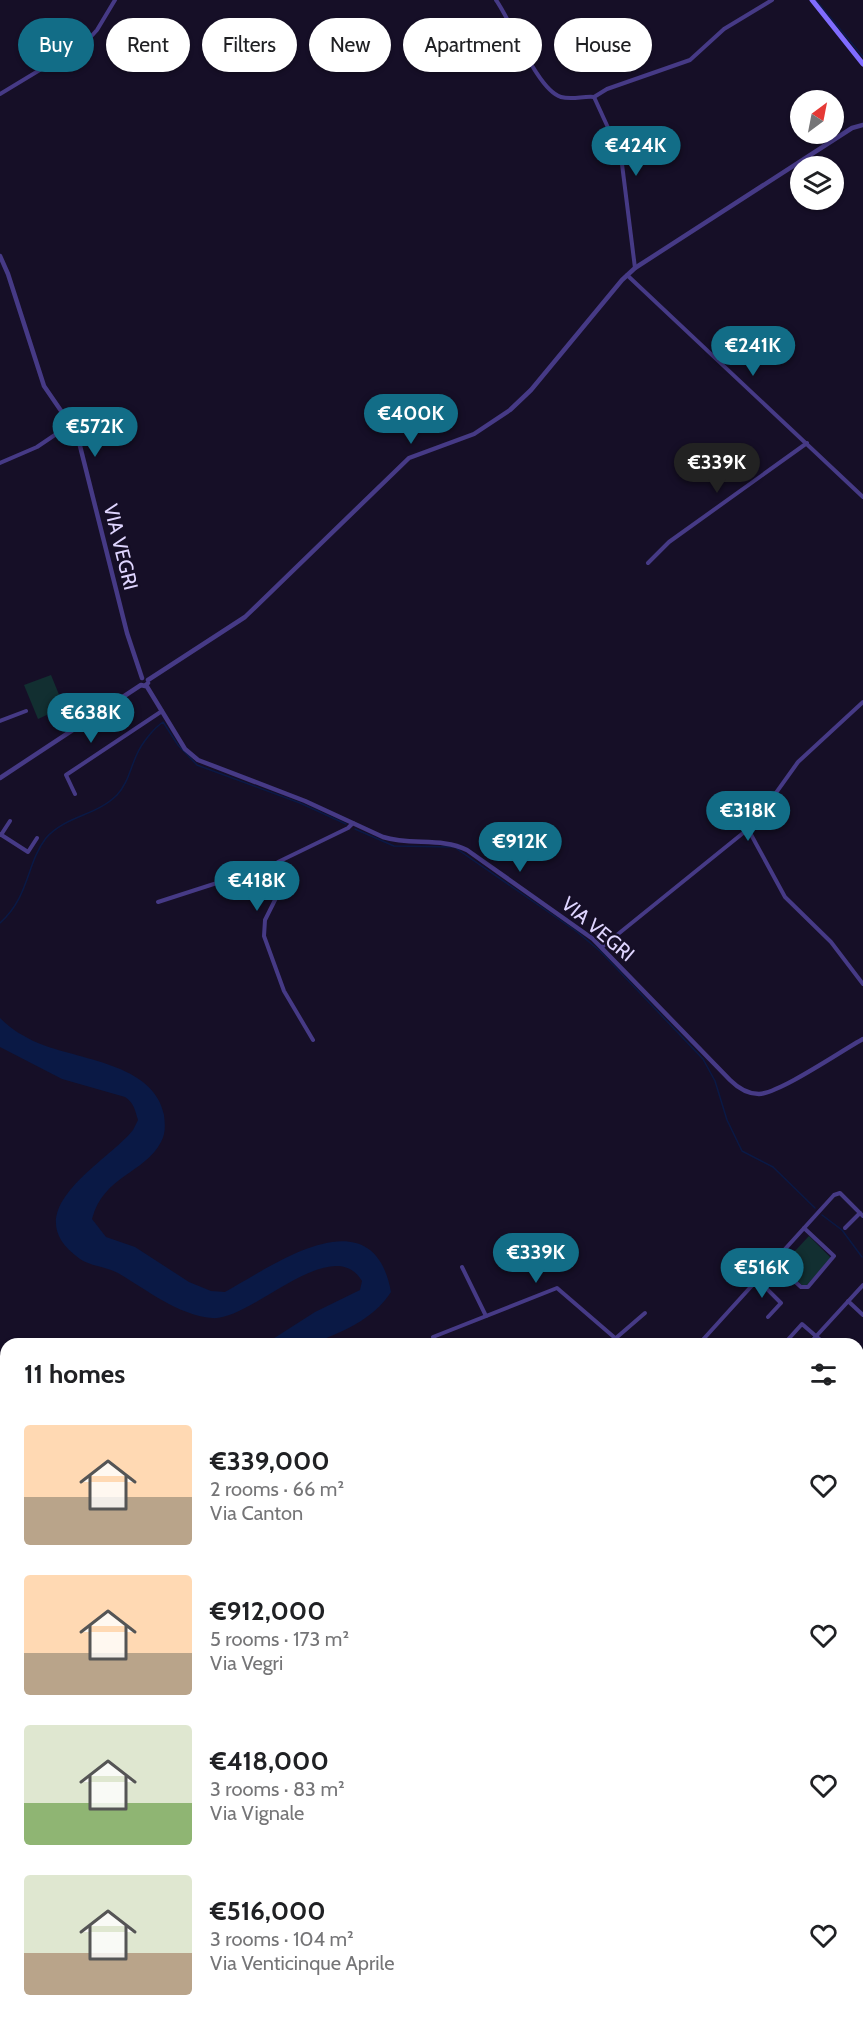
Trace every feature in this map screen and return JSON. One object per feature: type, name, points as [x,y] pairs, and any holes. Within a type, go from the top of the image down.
[{"type":"main road","points":[[812,0],[863,64]]},
{"type":"street","points":[[0,94],[86,42],[97,30],[115,0]]},
{"type":"street","points":[[496,0],[514,29],[533,68],[552,93],[568,98],[594,97],[607,88],[690,60],[724,29],[772,0]]},
{"type":"street","points":[[594,97],[621,156],[635,268]]},
{"type":"street","points":[[0,778],[245,617],[410,458],[474,434],[510,410],[531,390],[635,268],[852,128],[863,125]]},
{"type":"street","name":"VIA VEGRI","points":[[0,256],[44,386],[77,434],[127,633],[144,682],[185,749],[198,760],[305,801],[395,841],[447,843],[467,850],[602,947],[730,1080],[745,1091],[759,1094],[775,1089],[863,1039]]},
{"type":"street","points":[[627,275],[863,497]]},
{"type":"street","points":[[0,463],[37,447],[71,424]]},
{"type":"street","points":[[648,563],[669,542],[807,443]]},
{"type":"street","points":[[602,947],[748,829],[758,819],[798,762],[863,702]]},
{"type":"street","points":[[0,721],[26,711]]},
{"type":"street","points":[[75,795],[66,775],[162,711]]},
{"type":"street","points":[[10,821],[1,835],[28,852],[37,838]]},
{"type":"street","points":[[158,902],[257,868],[274,865],[348,828],[353,823]]},
{"type":"street","points":[[748,829],[785,897],[842,954],[863,984]]},
{"type":"street","points":[[274,865],[271,877],[276,898],[265,920],[264,936],[287,997],[313,1040]]},
{"type":"street","points":[[704,1338],[834,1195],[840,1193],[861,1214],[845,1228]]},
{"type":"street","points":[[774,1262],[801,1287],[808,1287],[834,1256],[804,1228]]},
{"type":"street","points":[[462,1267],[486,1316]]},
{"type":"street","points":[[757,1279],[781,1303],[768,1317]]},
{"type":"street","points":[[789,1338],[802,1324],[816,1337],[863,1285]]},
{"type":"street","points":[[433,1337],[557,1288],[615,1338],[645,1313]]},
{"type":"street","points":[[848,1301],[863,1315]]},
{"type":"green space","points":[[705,450],[713,462],[692,477],[683,465]]},
{"type":"green space","points":[[51,675],[64,707],[38,719],[24,685]]},
{"type":"green space","points":[[809,1236],[831,1258],[807,1285],[803,1286],[781,1266]]},
{"type":"water","points":[[0,1018],[18,1032],[38,1043],[112,1066],[130,1074],[146,1084],[157,1098],[165,1122],[161,1142],[154,1153],[105,1193],[92,1219],[106,1237],[135,1247],[189,1282],[211,1291],[225,1292],[294,1254],[320,1245],[343,1241],[364,1246],[381,1262],[391,1292],[384,1302],[366,1318],[334,1335],[326,1338],[274,1338],[315,1312],[360,1290],[362,1281],[348,1268],[331,1266],[290,1282],[228,1316],[212,1318],[175,1307],[118,1273],[80,1259],[62,1241],[56,1223],[60,1206],[71,1189],[133,1130],[138,1120],[135,1110],[125,1097],[62,1079],[0,1047]]},
{"type":"waterway","points":[[816,0],[863,57]]},
{"type":"waterway","points":[[0,923],[17,902],[46,838],[62,825],[100,807],[117,795],[142,745],[163,722],[178,745],[197,765],[300,803],[346,824]]},
{"type":"waterway","points":[[355,829],[394,846],[453,847]]},
{"type":"waterway","points":[[457,849],[576,931],[600,951],[703,1059],[715,1081],[727,1120],[742,1151],[773,1167],[815,1208]]},
{"type":"waterway","points":[[822,1215],[842,1230],[862,1257]]}]
